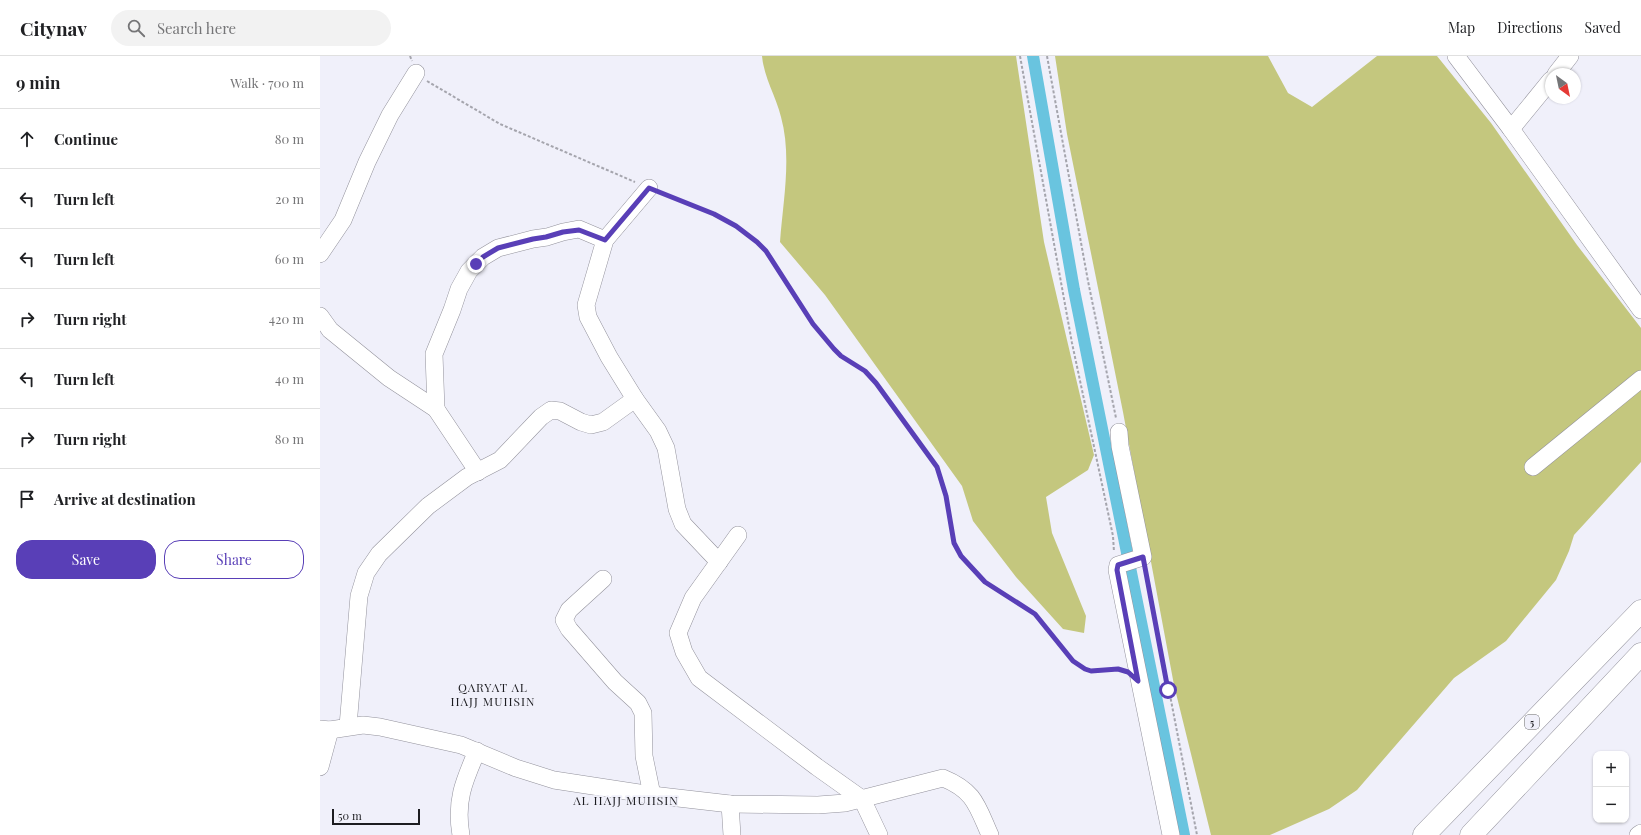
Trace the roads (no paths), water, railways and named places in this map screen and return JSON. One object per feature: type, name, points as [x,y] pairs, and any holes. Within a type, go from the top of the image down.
[{"type":"highway","name":"5","points":[[1424,835],[1641,611]]},
{"type":"highway","points":[[1471,835],[1641,654]]},
{"type":"street","points":[[1456,56],[1511,129],[1641,310]]},
{"type":"street","points":[[1561,68],[1570,56]]},
{"type":"street","points":[[320,254],[344,220],[367,162],[390,115],[416,73]]},
{"type":"street","points":[[1511,129],[1545,87]]},
{"type":"street","points":[[649,188],[605,240],[586,305],[588,317],[609,357],[635,399],[658,431],[666,448],[677,509],[683,524],[719,562]]},
{"type":"street","points":[[436,409],[434,354],[459,289],[469,271],[483,257],[498,248],[563,232],[579,230],[605,240]]},
{"type":"street","points":[[320,316],[330,330],[388,378],[436,409],[478,472]]},
{"type":"street","points":[[1533,467],[1641,379]]},
{"type":"street","points":[[348,726],[359,596],[366,573],[380,554],[428,506],[468,478],[500,460],[541,417],[551,410],[560,411],[581,422],[591,425],[603,422],[635,399]]},
{"type":"street","points":[[1118,432],[1130,562],[1138,681],[1149,723],[1171,835]]},
{"type":"street","points":[[738,535],[693,598],[678,633],[684,652],[699,678],[862,799],[879,835]]},
{"type":"street","points":[[603,579],[568,610],[564,620],[579,641],[615,682],[638,703],[641,708],[644,723],[644,756],[652,795]]},
{"type":"street","points":[[320,767],[325,729],[363,725],[380,727],[461,745],[516,768],[554,780],[652,795],[730,804],[818,805],[862,799],[943,778],[966,790],[975,801],[990,835]]},
{"type":"street","points":[[461,835],[459,803],[462,785],[477,751]]},
{"type":"street","points":[[730,804],[732,835]]},
{"type":"waterway","points":[[1033,56],[1074,290],[1184,835]]},
{"type":"district","name":"QARYAT AL HAJJ MUHSIN","points":[[493,694]]},
{"type":"district","name":"AL HAJJ MUHSIN","points":[[626,800]]}]
